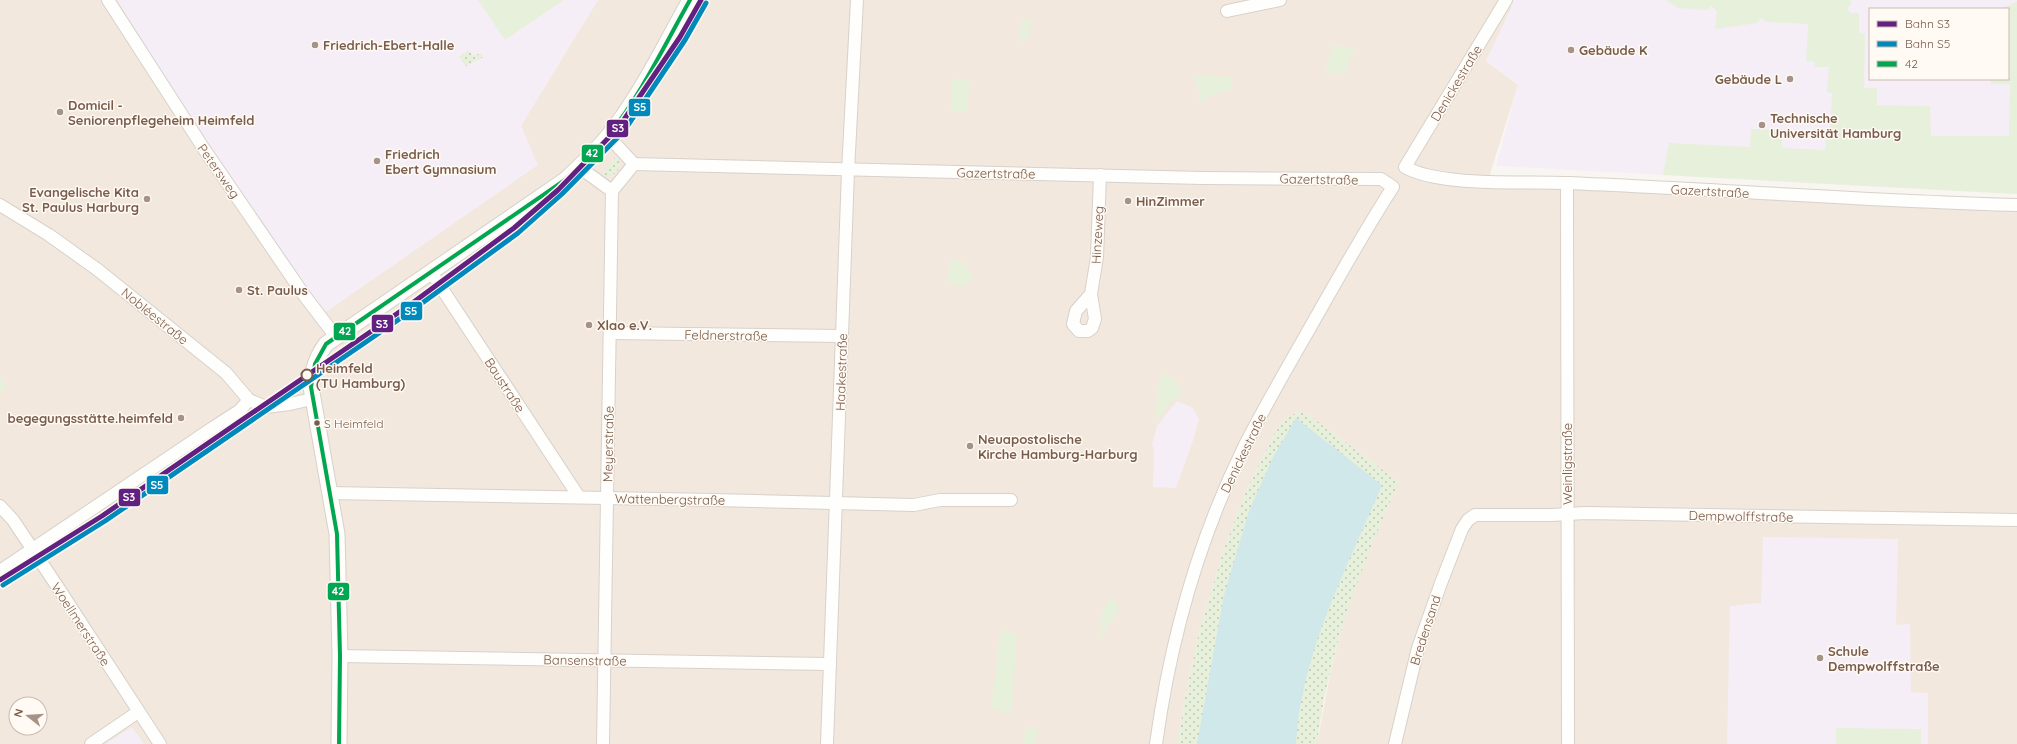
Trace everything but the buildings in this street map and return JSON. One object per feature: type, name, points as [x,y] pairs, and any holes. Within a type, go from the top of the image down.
[{"type":"street","name":"Petersweg","points":[[108,0],[204,149],[304,295],[336,337]]},
{"type":"street","points":[[339,744],[340,656],[337,534],[312,399],[311,377],[316,361],[326,344],[566,180],[608,136],[630,105],[690,0]]},
{"type":"street","name":"Haakestraße","points":[[827,744],[848,171],[857,0]]},
{"type":"street","points":[[1227,11],[1280,0]]},
{"type":"street","name":"Denickestraße","points":[[1405,167],[1506,0]]},
{"type":"street","points":[[579,167],[612,191],[634,164],[608,136]]},
{"type":"street","name":"Gazertstraße","points":[[634,164],[848,171],[1202,178],[1381,179],[1393,187]]},
{"type":"street","name":"Gazertstraße","points":[[1405,167],[1416,173],[1464,180],[1568,183],[1904,202],[2017,205]]},
{"type":"street","name":"Hinzeweg","points":[[1091,294],[1097,257],[1100,175]]},
{"type":"street","name":"Weinligstraße","points":[[1568,183],[1568,744]]},
{"type":"street","name":"Denickestraße","points":[[1156,744],[1175,640],[1192,581],[1218,506],[1245,445],[1272,395],[1369,224],[1393,187]]},
{"type":"street","name":"Meyerstraße","points":[[603,744],[612,191]]},
{"type":"street","name":"Nobléestraße","points":[[0,205],[49,234],[98,270],[226,373],[249,400],[257,405],[270,407],[312,399]]},
{"type":"street","name":"Baustraße","points":[[431,272],[579,497]]},
{"type":"street","name":"Feldnerstraße","points":[[610,333],[842,336]]},
{"type":"street","points":[[0,571],[214,427],[240,412],[249,400]]},
{"type":"street","name":"Wattenbergstraße","points":[[329,493],[914,505],[940,500],[1011,500]]},
{"type":"street","name":"Woellmerstraße","points":[[0,506],[13,520],[31,550],[59,589],[160,744]]},
{"type":"street","name":"Dempwolffstraße","points":[[1468,520],[1475,515],[1481,514],[1567,514],[2017,520]]},
{"type":"street","name":"Bredensand","points":[[1395,744],[1418,648],[1441,583],[1468,520]]},
{"type":"street","name":"Bansenstraße","points":[[340,656],[830,664]]},
{"type":"street","points":[[91,744],[138,712]]},
{"type":"shaded area","points":[[0,0],[1503,0],[1512,7],[1486,61],[1518,85],[1488,180],[1741,193],[2017,198],[2017,744],[1317,744],[1331,669],[1348,607],[1372,541],[1399,482],[1309,415],[1298,412],[1285,419],[1276,431],[1247,489],[1224,549],[1199,633],[1185,697],[1178,744],[0,744]]},
{"type":"shaded area","name":"Friedrich Ebert Gymnasium","points":[[117,0],[598,0],[521,126],[538,165],[323,314],[215,157]]},
{"type":"shaded area","name":"Technische Universität Hamburg","points":[[1503,0],[2017,0],[2017,194],[1496,166],[1518,85],[1486,61],[1512,7]]},
{"type":"shaded area","points":[[1177,401],[1193,408],[1199,419],[1194,438],[1176,488],[1153,487],[1154,451],[1152,445],[1157,426]]},
{"type":"shaded area","name":"Schule Dempwolffstraße","points":[[1763,537],[1898,539],[1896,625],[1910,624],[1911,692],[1928,693],[1928,744],[1727,744],[1730,606],[1761,603]]},
{"type":"shaded area","points":[[132,727],[144,744],[105,744]]},
{"type":"green space","points":[[478,0],[564,0],[505,40]]},
{"type":"green space","points":[[1666,0],[1851,0],[1851,4],[1847,9],[1851,13],[1859,13],[1859,33],[1865,34],[1864,88],[1877,88],[1877,105],[1930,106],[1931,136],[2009,136],[2010,84],[1991,84],[1991,80],[2009,80],[2009,8],[2003,8],[2017,1],[2017,194],[1663,175],[1669,143],[1750,147],[1751,129],[1782,129],[1782,148],[1825,150],[1826,133],[1830,133],[1832,93],[1827,92],[1829,67],[1815,67],[1814,62],[1806,61],[1808,24],[1766,22],[1761,18],[1757,23],[1715,29],[1717,11],[1711,6],[1708,10],[1678,8]]},
{"type":"green space","points":[[1021,20],[1031,20],[1030,36],[1020,43]]},
{"type":"green space","points":[[1334,45],[1354,49],[1346,74],[1325,72]]},
{"type":"green space","points":[[469,50],[472,55],[481,54],[483,57],[466,66],[459,57]]},
{"type":"green space","points":[[1194,75],[1232,77],[1232,90],[1221,92],[1210,96],[1205,101],[1198,102],[1199,92]]},
{"type":"green space","points":[[952,79],[969,80],[968,111],[951,111]]},
{"type":"green space","points":[[616,156],[620,164],[617,172],[610,176],[602,175]]},
{"type":"green space","points":[[951,260],[961,261],[974,277],[963,286],[947,283]]},
{"type":"green space","points":[[1162,372],[1178,382],[1181,398],[1175,397],[1158,419],[1156,419],[1157,396]]},
{"type":"green space","points":[[0,377],[7,389],[0,394]]},
{"type":"green space","points":[[1298,412],[1309,415],[1399,482],[1359,577],[1348,610],[1329,676],[1317,744],[1178,744],[1185,697],[1199,633],[1224,549],[1247,489],[1276,431],[1285,419]]},
{"type":"green space","points":[[1110,597],[1120,608],[1100,639],[1101,614]]},
{"type":"green space","points":[[1001,629],[1017,635],[1011,713],[1000,712],[991,706]]},
{"type":"green space","points":[[1025,727],[1037,727],[1036,744],[1024,744]]},
{"type":"green space","points":[[1836,728],[1921,729],[1921,744],[1836,744]]},
{"type":"water","points":[[1296,418],[1382,485],[1341,579],[1316,644],[1300,710],[1296,744],[1197,744],[1224,595],[1249,511],[1273,457]]},
{"type":"rail line","name":"S3","points":[[0,580],[102,516],[411,304],[514,228],[558,190],[619,127],[680,37],[701,0]]},
{"type":"rail line","name":"S5","points":[[3,585],[105,521],[414,309],[518,233],[562,194],[624,131],[685,40],[706,3]]},
{"type":"transit line","name":"42","points":[[339,744],[340,656],[337,534],[311,387],[315,364],[326,344],[565,180],[582,164],[608,136],[631,104],[652,70],[690,0]]},
{"type":"place","name":"Friedrich-Ebert-Halle","points":[[315,45]]},
{"type":"place","name":"Gebäude K","points":[[1571,50]]},
{"type":"place","name":"Gebäude L","points":[[1790,79]]},
{"type":"place","name":"Domicil - Seniorenpflegeheim Heimfeld","points":[[60,112]]},
{"type":"place","name":"Technische Universität Hamburg","points":[[1762,125]]},
{"type":"place","name":"Friedrich Ebert Gymnasium","points":[[377,161]]},
{"type":"place","name":"Evangelische Kita St. Paulus Harburg","points":[[147,199]]},
{"type":"place","name":"HinZimmer","points":[[1128,201]]},
{"type":"place","name":"St. Paulus","points":[[239,290]]},
{"type":"place","name":"Xlao e.V.","points":[[589,325]]},
{"type":"place","name":"Heimfeld (TU Hamburg)","points":[[307,375]]},
{"type":"place","name":"begegungsstätte.heimfeld","points":[[181,418]]},
{"type":"place","name":"S Heimfeld","points":[[317,423]]},
{"type":"place","name":"Neuapostolische Kirche Hamburg-Harburg","points":[[970,446]]},
{"type":"place","name":"Schule Dempwolffstraße","points":[[1820,658]]}]
